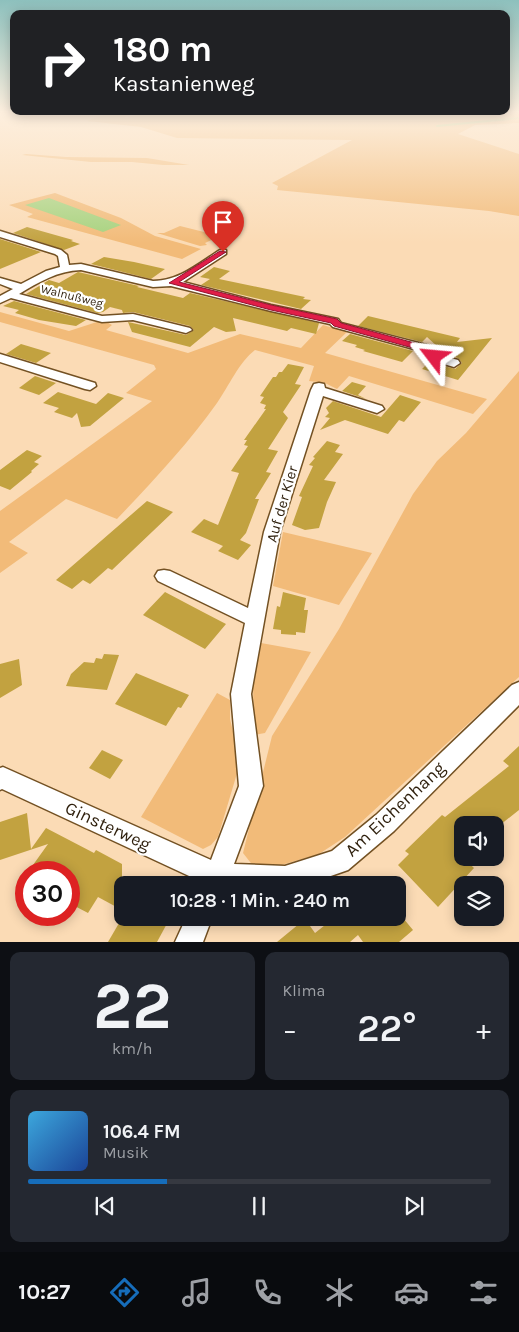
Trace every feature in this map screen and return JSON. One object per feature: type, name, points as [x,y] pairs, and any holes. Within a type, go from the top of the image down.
[{"type":"street","points":[[0,234],[58,252],[62,256],[65,268]]},
{"type":"street","points":[[173,283],[223,252]]},
{"type":"street","points":[[0,300],[54,270],[81,267],[153,284],[173,283],[271,308],[334,321],[338,324],[430,350],[434,357],[454,363]]},
{"type":"street","points":[[0,281],[22,288]]},
{"type":"street","name":"Walnußweg","points":[[10,294],[102,319],[133,317],[186,330]]},
{"type":"street","points":[[0,358],[90,386]]},
{"type":"street","name":"Auf der Kier","points":[[217,876],[251,786],[241,694],[272,532],[318,389],[377,409]]},
{"type":"street","points":[[164,576],[254,619]]},
{"type":"street","name":"Am Eichenhang","points":[[294,876],[339,861],[385,822],[519,691]]},
{"type":"street","name":"Ginsterweg","points":[[0,779],[4,778],[205,876]]},
{"type":"street","points":[[189,942],[196,926]]},
{"type":"shaded area","points":[[22,155],[147,158],[189,165],[91,162]]},
{"type":"shaded area","points":[[324,155],[519,155],[519,216],[489,211],[277,190],[278,186],[272,183]]},
{"type":"shaded area","points":[[55,193],[121,218],[155,236],[201,249],[182,259],[27,217],[33,214],[9,205]]},
{"type":"shaded area","points":[[49,198],[121,225],[103,232],[25,205]]},
{"type":"shaded area","points":[[180,226],[220,236],[205,243],[207,245],[200,246],[157,233],[164,233]]},
{"type":"shaded area","points":[[0,312],[69,331],[103,320],[112,325],[106,330],[188,353],[240,334],[301,348],[323,325],[347,332],[325,353],[487,399],[473,414],[349,376],[337,389],[325,383],[309,381],[314,366],[255,350],[239,368],[217,403],[182,448],[117,519],[66,499],[9,542],[28,553],[0,573],[0,511],[152,401],[126,393],[156,369],[154,365],[0,322]]},
{"type":"shaded area","points":[[519,371],[519,677],[345,837],[319,854],[278,866],[254,867],[243,853],[272,736],[339,629],[413,494],[437,461],[466,433]]},
{"type":"shaded area","points":[[283,532],[372,553],[339,605],[273,586]]},
{"type":"shaded area","points":[[261,643],[311,652],[265,733],[254,735],[253,683]]},
{"type":"shaded area","points":[[217,693],[230,700],[230,719],[237,748],[238,770],[218,837],[211,845],[203,849],[141,817]]},
{"type":"building","points":[[27,227],[73,240],[71,241],[80,244],[64,250],[13,233]]},
{"type":"building","points":[[0,239],[41,252],[0,269]]},
{"type":"building","points":[[104,257],[165,269],[151,279],[91,264]]},
{"type":"building","points":[[214,267],[230,271],[219,279],[305,297],[303,299],[311,300],[301,309],[201,285],[210,279],[200,277]]},
{"type":"building","points":[[78,272],[183,298],[190,293],[319,323],[316,334],[291,328],[287,331],[233,318],[236,331],[226,332],[214,327],[190,347],[132,332],[128,322],[186,335],[194,330],[190,326],[133,312],[123,313],[122,310],[110,307],[103,312],[97,313],[26,294],[49,280],[59,283]]},
{"type":"building","points":[[14,301],[86,320],[76,326],[39,320],[15,313],[19,310],[3,306]]},
{"type":"building","points":[[368,316],[460,338],[457,342],[492,338],[458,380],[422,369],[429,362],[455,369],[462,363],[458,358],[440,353],[440,349],[427,337],[422,342],[358,326]]},
{"type":"building","points":[[350,334],[413,351],[402,362],[363,351],[365,350],[355,347],[357,345],[342,341]]},
{"type":"building","points":[[21,344],[51,353],[36,363],[6,354]]},
{"type":"building","points":[[288,364],[304,367],[295,384],[301,385],[283,412],[288,418],[268,449],[278,451],[266,472],[271,473],[255,499],[259,499],[246,533],[240,540],[251,545],[238,560],[218,551],[223,546],[191,532],[204,519],[218,525],[239,473],[231,471],[248,446],[244,445],[247,440],[244,440],[266,409],[264,409],[266,405],[260,403],[264,397],[260,396],[273,377],[282,372]]},
{"type":"building","points":[[35,376],[56,383],[39,395],[19,388]]},
{"type":"building","points":[[352,382],[366,386],[358,395],[366,399],[342,391]]},
{"type":"building","points":[[58,392],[96,404],[108,393],[124,398],[90,426],[81,427],[77,413],[72,418],[54,412],[59,408],[43,403]]},
{"type":"building","points":[[400,395],[421,402],[404,422],[399,420],[388,434],[345,420],[320,430],[330,418],[325,417],[329,413],[326,408],[333,401],[381,417]]},
{"type":"building","points":[[327,441],[340,445],[335,452],[343,454],[324,480],[336,482],[327,502],[319,528],[305,530],[292,525],[302,497],[299,496],[313,466],[309,465],[315,458],[313,457]]},
{"type":"building","points":[[27,450],[42,456],[34,462],[39,464],[10,490],[0,486],[0,470]]},
{"type":"building","points":[[147,501],[173,512],[112,570],[108,568],[90,584],[83,580],[72,589],[56,580]]},
{"type":"building","points":[[165,592],[226,624],[205,649],[143,615]]},
{"type":"building","points":[[283,592],[306,598],[304,610],[308,610],[305,633],[296,632],[296,635],[281,634],[281,630],[273,629],[277,606],[280,607]]},
{"type":"building","points":[[104,654],[119,655],[107,690],[66,686],[71,674],[84,662],[94,663],[96,658],[102,659]]},
{"type":"building","points":[[19,659],[22,685],[0,698],[0,664]]},
{"type":"building","points":[[136,673],[189,695],[181,708],[178,707],[166,726],[115,704]]},
{"type":"building","points":[[519,746],[519,810],[504,822],[504,816],[454,816],[454,866],[472,866],[474,868],[467,876],[454,876],[454,890],[438,907],[398,865],[409,854],[405,851],[442,815],[445,817],[509,766],[503,761]]},
{"type":"building","points":[[102,750],[123,760],[110,779],[89,768]]},
{"type":"building","points":[[27,813],[31,849],[46,828],[94,853],[96,850],[122,864],[122,876],[114,876],[114,906],[98,897],[88,913],[80,909],[80,861],[36,861],[48,844],[0,860],[0,822]]},
{"type":"building","points":[[406,922],[413,930],[399,942],[363,942],[358,935],[350,942],[277,942],[296,926],[310,926],[315,933],[324,926],[406,926]]},
{"type":"building","points":[[117,926],[166,926],[157,942],[108,942]]},
{"type":"route","points":[[223,252],[173,283],[271,308],[334,321],[338,324],[430,350],[434,357]]}]
